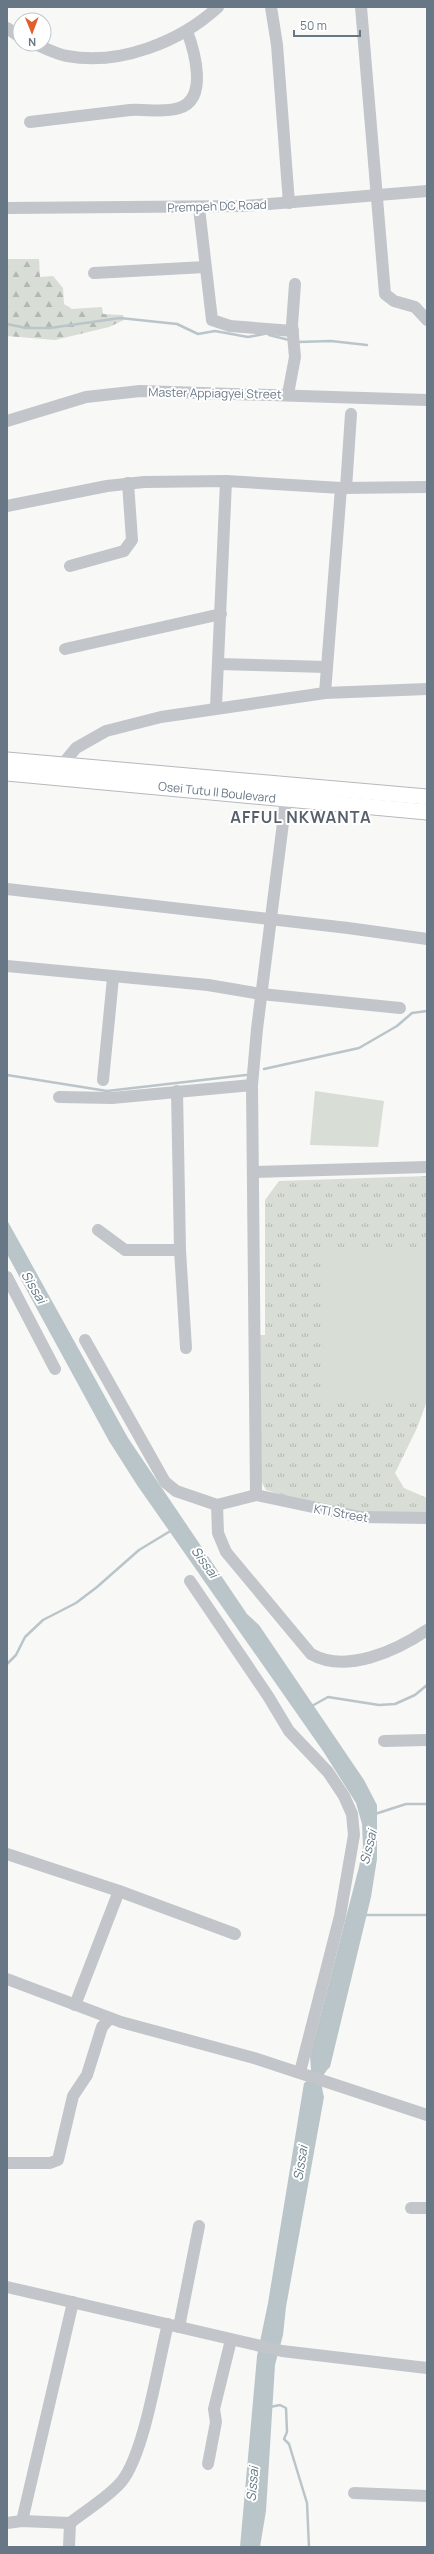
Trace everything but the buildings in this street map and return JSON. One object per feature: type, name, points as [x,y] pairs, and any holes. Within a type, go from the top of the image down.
[{"type":"main road","name":"Osei Tutu II Boulevard","points":[[7,760],[427,797]]},
{"type":"main road","name":"Osei Tutu II Boulevard","points":[[7,773],[427,812]]},
{"type":"street","points":[[52,51],[65,56],[85,58],[111,57],[152,47],[187,31],[218,7]]},
{"type":"street","points":[[270,7],[277,45],[289,203]]},
{"type":"street","points":[[361,7],[378,195],[385,294],[394,301],[415,307],[427,320]]},
{"type":"street","points":[[30,122],[138,110],[164,111],[181,108],[191,98],[198,82],[196,56],[187,31]]},
{"type":"street","name":"Prempeh DC Road","points":[[7,208],[200,208],[289,203],[427,191]]},
{"type":"street","points":[[200,208],[212,320],[230,326],[293,331]]},
{"type":"street","points":[[94,273],[206,267]]},
{"type":"street","points":[[288,394],[295,357],[293,331],[295,284]]},
{"type":"street","name":"Master Appiagyei Street","points":[[7,421],[59,403],[118,393],[164,390],[427,400]]},
{"type":"street","points":[[325,693],[351,414]]},
{"type":"street","points":[[216,707],[226,480]]},
{"type":"street","points":[[7,506],[128,483],[226,480],[343,488],[427,487]]},
{"type":"street","points":[[70,566],[124,551],[130,546],[132,540],[128,483]]},
{"type":"street","points":[[65,649],[221,614]]},
{"type":"street","points":[[218,664],[327,667]]},
{"type":"street","points":[[62,765],[76,748],[106,730],[140,721],[216,707],[325,693],[427,689]]},
{"type":"street","points":[[84,1340],[165,1482],[176,1491],[217,1504],[256,1495],[252,1085],[261,994],[272,920],[286,799]]},
{"type":"street","points":[[7,889],[427,939]]},
{"type":"street","points":[[7,966],[113,978],[208,985],[261,994],[400,1008]]},
{"type":"street","points":[[102,1080],[113,978]]},
{"type":"street","points":[[59,1097],[112,1098],[252,1085]]},
{"type":"street","points":[[177,1091],[180,1250],[186,1348]]},
{"type":"street","points":[[254,1172],[427,1167]]},
{"type":"street","points":[[98,1230],[125,1250],[180,1250]]},
{"type":"street","points":[[7,1277],[55,1369]]},
{"type":"street","name":"KTI Street","points":[[256,1495],[360,1517],[427,1518]]},
{"type":"street","points":[[217,1504],[218,1533],[226,1552],[310,1654],[322,1660],[368,1658],[406,1644],[427,1630]]},
{"type":"street","points":[[190,1581],[268,1696],[289,1731],[328,1772],[344,1796],[352,1814],[354,1835],[340,1916],[302,2073]]},
{"type":"street","points":[[384,1742],[427,1740]]},
{"type":"street","points":[[7,1854],[119,1891],[235,1934]]},
{"type":"street","points":[[75,2005],[119,1891]]},
{"type":"street","points":[[7,1979],[110,2018],[325,2080],[427,2115]]},
{"type":"street","points":[[7,2163],[50,2163],[58,2160],[73,2096],[87,2075],[100,2032],[110,2018]]},
{"type":"street","points":[[411,2208],[427,2208]]},
{"type":"street","points":[[7,2523],[22,2521],[70,2523],[121,2482],[132,2467],[173,2325],[199,2226]]},
{"type":"street","points":[[7,2287],[282,2351],[427,2368]]},
{"type":"street","points":[[22,2521],[73,2302]]},
{"type":"street","points":[[208,2464],[216,2422],[214,2409],[230,2340]]},
{"type":"street","points":[[354,2493],[427,2496]]},
{"type":"street","points":[[69,2547],[70,2523]]},
{"type":"green space","points":[[7,259],[39,259],[40,277],[53,276],[63,288],[64,304],[72,309],[102,307],[103,314],[123,315],[124,320],[109,327],[55,340],[7,336]]},
{"type":"green space","points":[[315,1091],[384,1101],[378,1147],[310,1145]]},
{"type":"green space","points":[[427,1176],[427,1401],[417,1428],[395,1473],[404,1488],[427,1498],[427,1514],[373,1514],[288,1497],[266,1490],[261,1481],[260,1335],[265,1335],[265,1200],[279,1181]]},
{"type":"green space","points":[[325,1253],[426,1253],[426,1400],[324,1399]]},
{"type":"water","name":"Sissai","points":[[7,1220],[128,1438],[247,1614],[259,1625],[364,1780],[377,1805],[377,1859],[371,1897],[330,2067],[324,2074],[322,2081],[324,2097],[286,2307],[283,2335],[275,2365],[266,2511],[260,2547],[240,2547],[257,2356],[268,2303],[304,2083],[309,2080],[311,2069],[310,2056],[359,1867],[363,1846],[362,1824],[356,1803],[323,1751],[137,1485],[109,1441],[7,1254]]},
{"type":"waterway","points":[[7,324],[26,328],[50,328],[120,318],[177,324],[198,334],[215,331],[248,337],[264,334]]},
{"type":"waterway","points":[[269,335],[289,340]]},
{"type":"waterway","points":[[298,342],[331,341],[367,345]]},
{"type":"waterway","points":[[264,1069],[359,1048],[397,1026],[412,1013],[427,1011]]},
{"type":"waterway","points":[[7,1075],[107,1091],[246,1075]]},
{"type":"waterway","points":[[7,1664],[16,1655],[25,1637],[43,1620],[76,1603],[97,1587],[139,1550],[172,1530]]},
{"type":"waterway","points":[[310,1707],[328,1697],[379,1705],[395,1704],[415,1695],[427,1685]]},
{"type":"waterway","points":[[375,1814],[406,1804],[427,1804]]},
{"type":"waterway","points":[[364,1915],[427,1915]]},
{"type":"waterway","points":[[270,2407],[280,2405],[286,2408],[287,2432],[284,2439],[289,2444],[307,2503],[309,2547]]},
{"type":"district","name":"AFFUL NKWANTA","points":[[301,817]]}]
